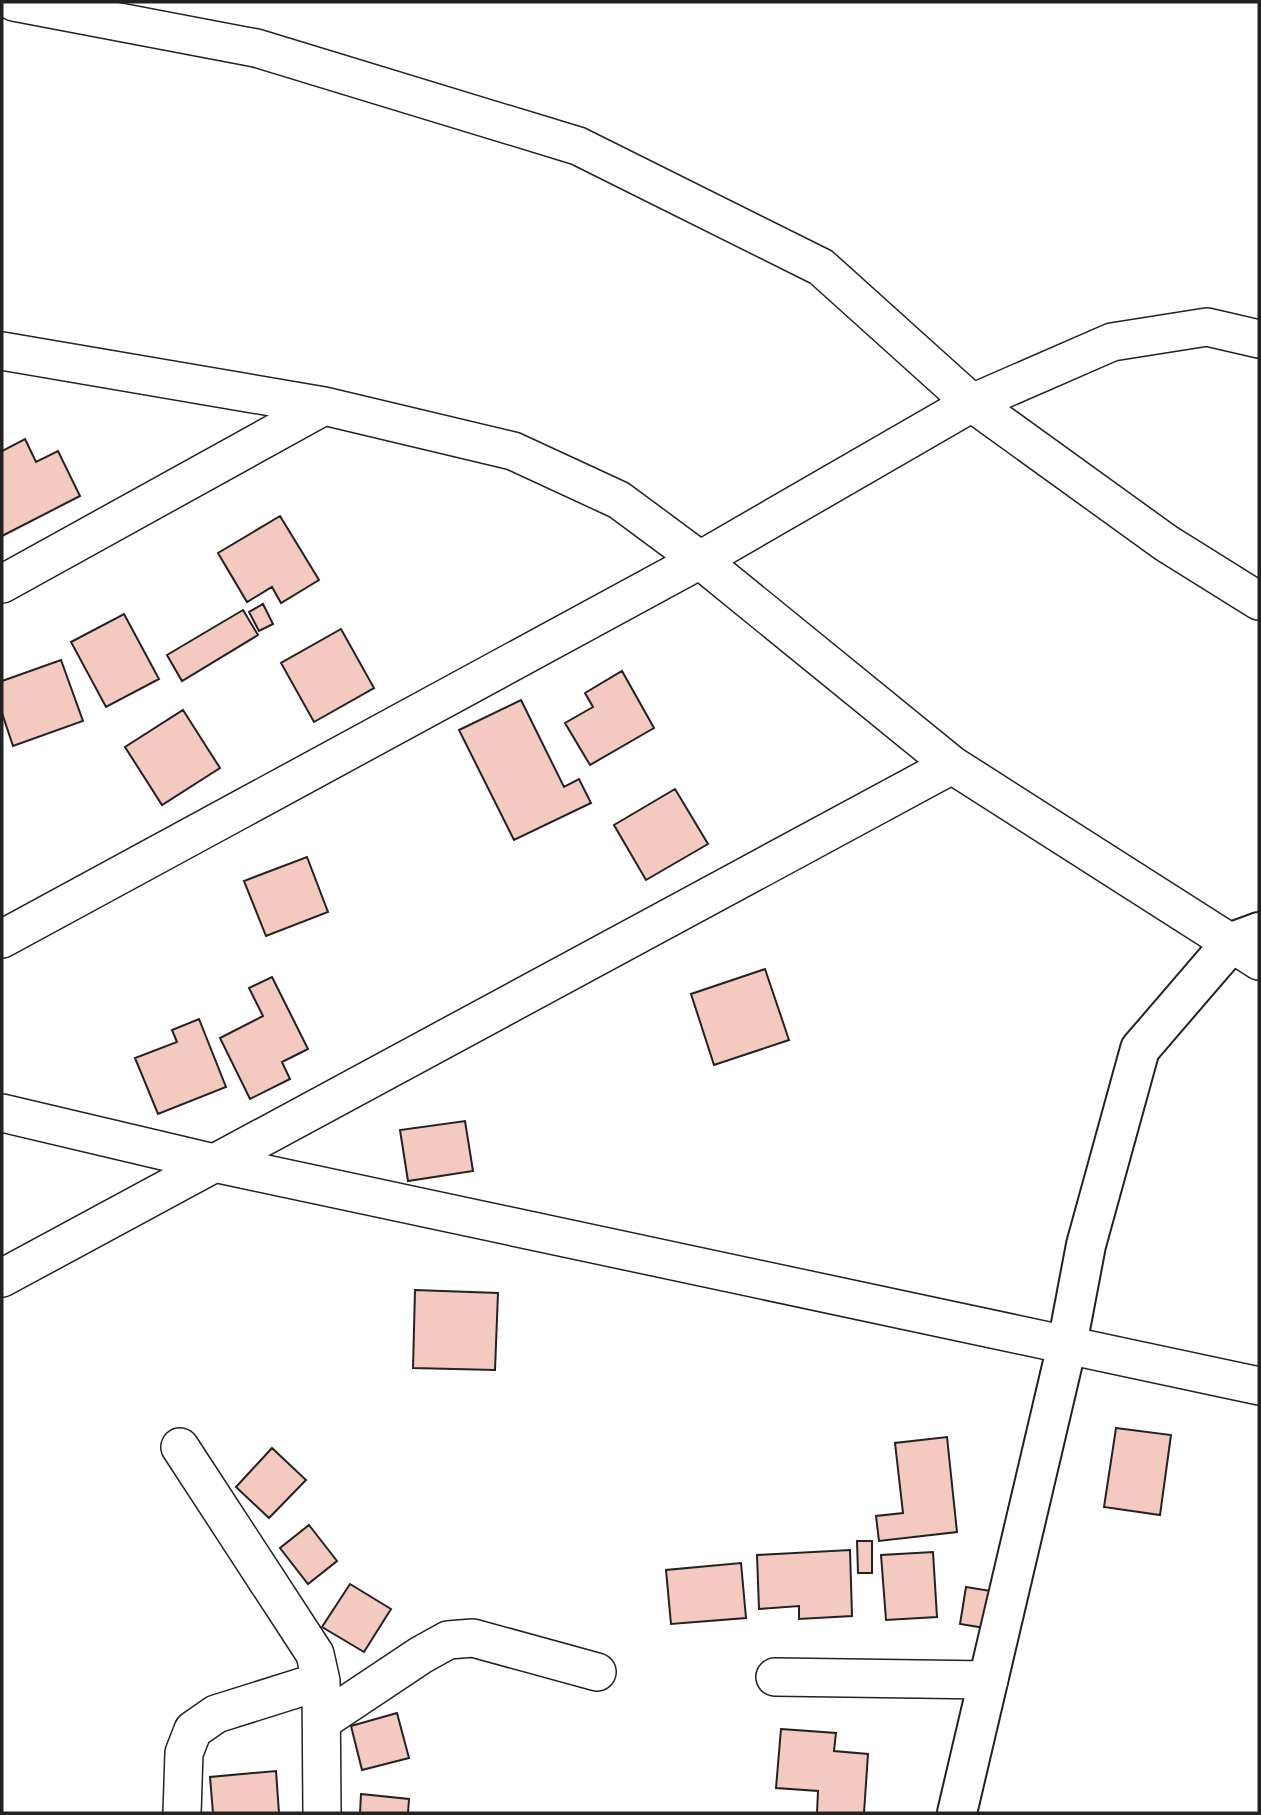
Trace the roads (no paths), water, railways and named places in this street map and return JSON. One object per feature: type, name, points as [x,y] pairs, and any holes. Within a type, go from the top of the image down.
[{"type":"main road","points":[[957,1813],[1067,1345],[1086,1245],[1140,1049],[1250,945]]},
{"type":"street","points":[[14,2],[256,48],[578,146],[821,267],[972,403],[1166,543],[1259,601]]},
{"type":"street","points":[[2,939],[699,559],[972,403],[1112,342],[1207,327],[1259,339]]},
{"type":"street","points":[[2,351],[324,406],[513,451],[619,499],[699,559],[952,765],[1250,945]]},
{"type":"street","points":[[2,583],[324,406]]},
{"type":"street","points":[[2,1278],[952,765]]},
{"type":"street","points":[[2,1113],[214,1163],[1259,1386]]},
{"type":"street","points":[[180,1447],[315,1654],[321,1681],[322,1813]]},
{"type":"street","points":[[322,1721],[448,1640],[473,1637],[597,1672]]},
{"type":"street","points":[[775,1677],[989,1679]]},
{"type":"street","points":[[182,1813],[184,1753],[194,1730],[216,1714],[321,1681]]}]
